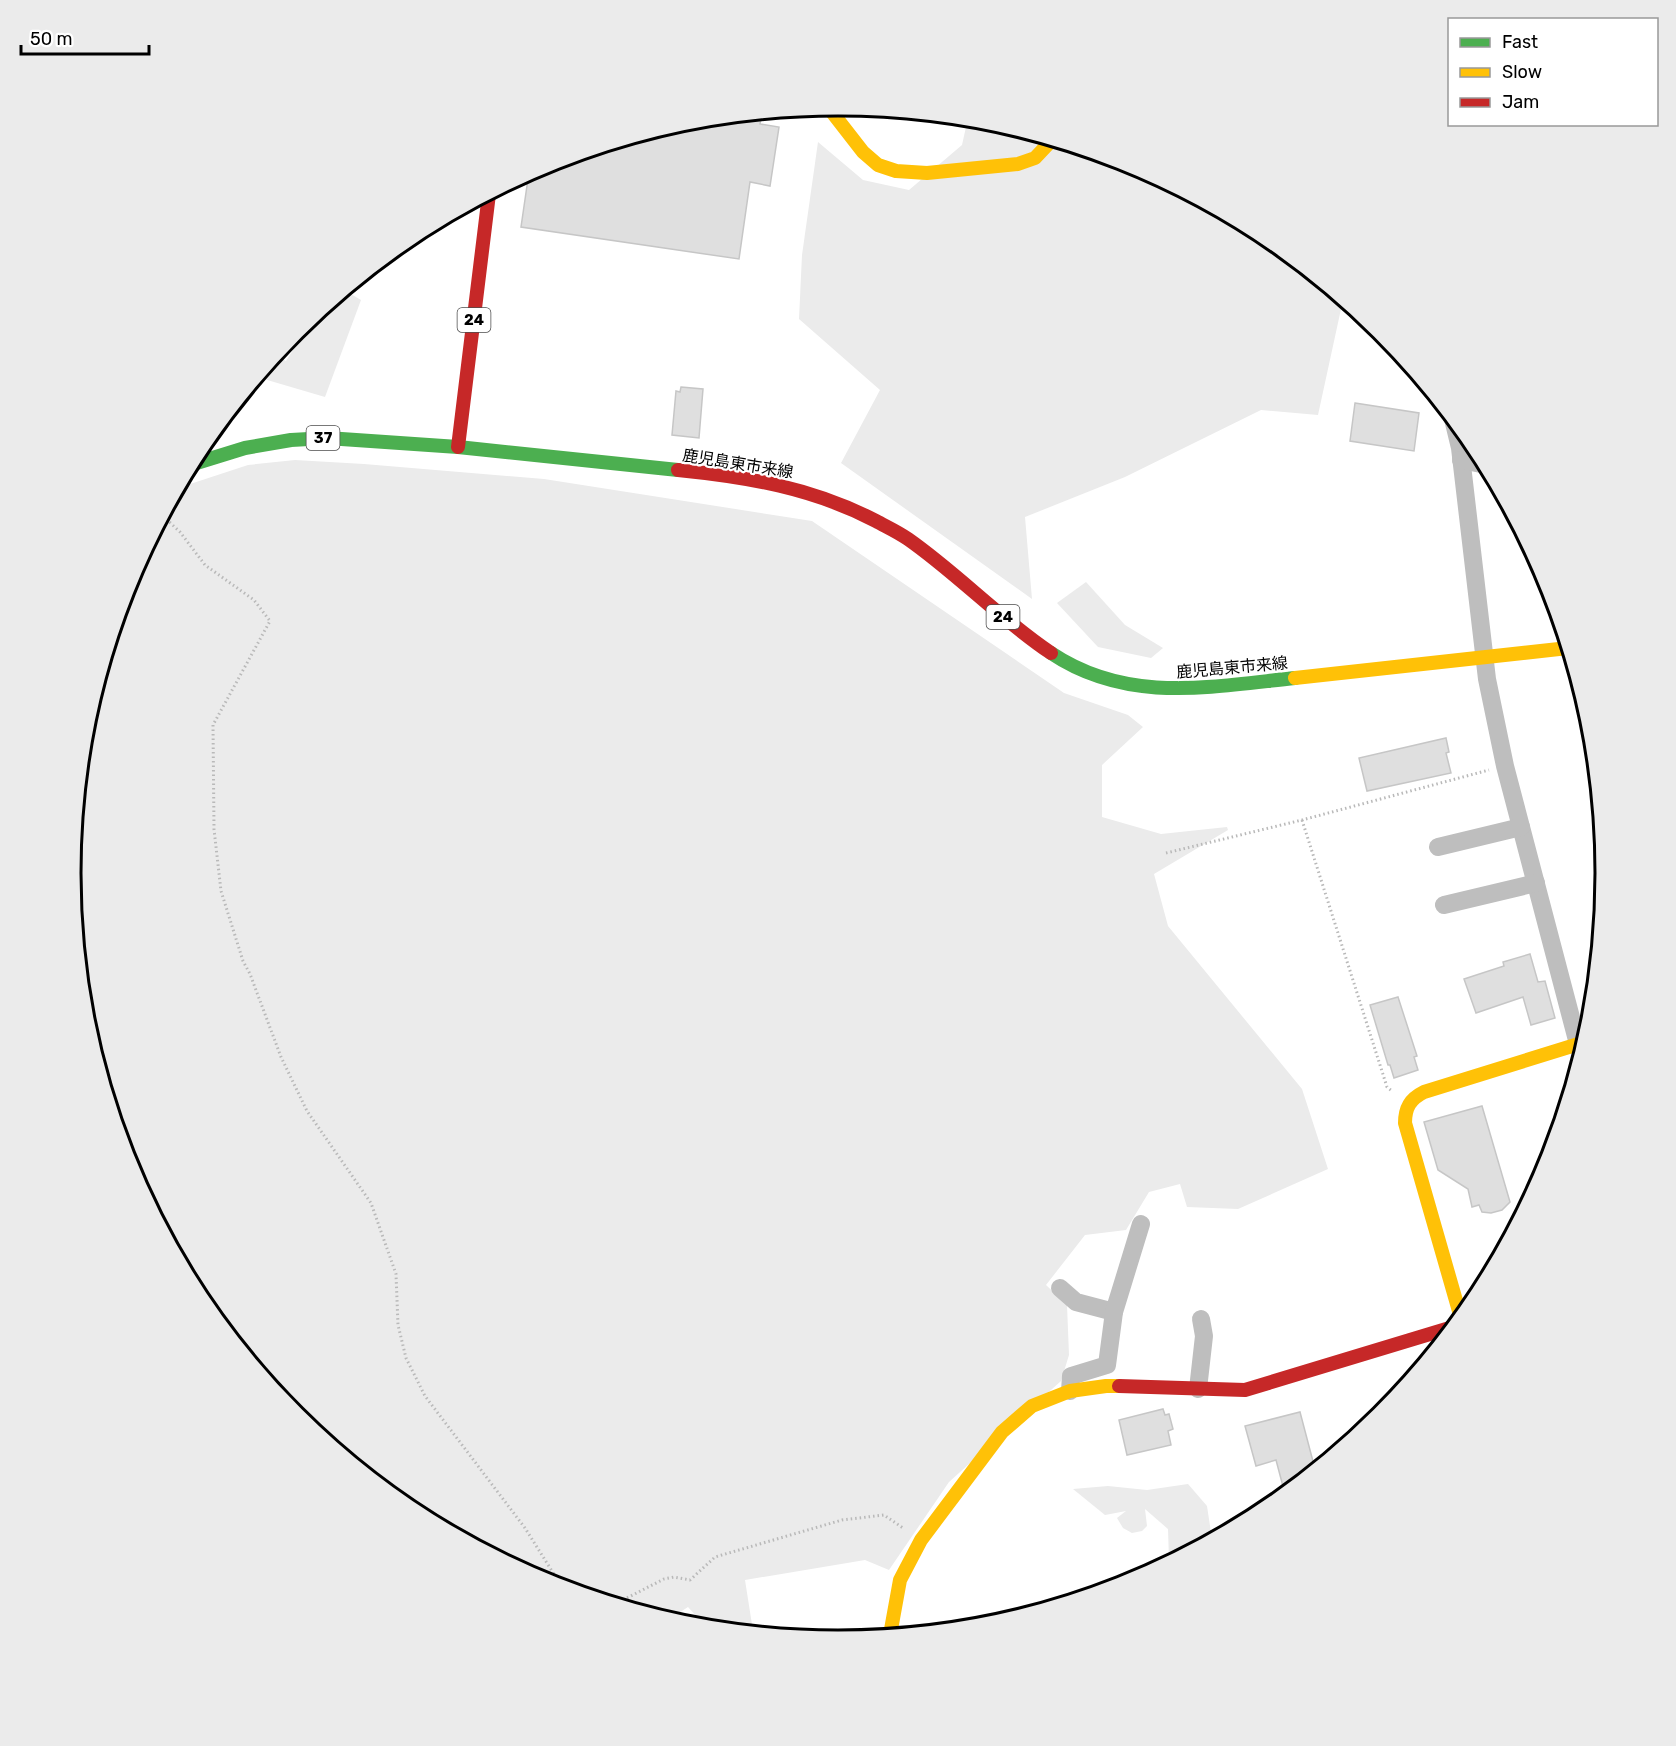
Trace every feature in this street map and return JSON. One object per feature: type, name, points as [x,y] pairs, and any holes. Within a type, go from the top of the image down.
[{"type":"main road","points":[[836,116],[863,152],[878,165],[896,171],[927,173],[1018,164],[1035,158],[1047,146]]},
{"type":"main road","name":"24","points":[[458,447],[488,202]]},
{"type":"main road","name":"37","points":[[203,461],[244,448],[291,440],[327,438],[458,447]]},
{"type":"main road","name":"鹿児島東市来線","points":[[458,447],[734,476],[781,485],[826,499],[866,516],[906,537],[944,566],[1027,637],[1057,657],[1089,673],[1128,684],[1164,689],[1202,688],[1561,649]]},
{"type":"main road","points":[[1458,1307],[1405,1123],[1404,1113],[1407,1104],[1419,1094],[1574,1045]]},
{"type":"main road","points":[[891,1628],[900,1580],[921,1540],[1002,1432],[1032,1406],[1070,1391],[1106,1386],[1245,1390],[1441,1330]]},
{"type":"street","points":[[1457,437],[1487,679],[1505,766],[1578,1031]]},
{"type":"street","points":[[1461,460],[1474,463]]},
{"type":"street","points":[[1438,847],[1521,827]]},
{"type":"street","points":[[1444,905],[1536,883]]},
{"type":"street","points":[[1070,1391],[1071,1376],[1107,1365],[1114,1312],[1141,1224]]},
{"type":"street","points":[[1060,1288],[1076,1302],[1114,1312]]},
{"type":"street","points":[[1198,1389],[1204,1336],[1201,1319]]},
{"type":"path","points":[[168,521],[180,532],[205,565],[254,600],[270,621],[213,725],[214,830],[221,891],[243,961],[281,1057],[307,1111],[371,1203],[396,1274],[398,1325],[406,1358],[425,1396],[525,1528],[554,1574]]},
{"type":"path","points":[[1166,853],[1302,820],[1505,766]]},
{"type":"path","points":[[1302,820],[1387,1087],[1407,1104]]},
{"type":"path","points":[[625,1599],[664,1579],[674,1577],[690,1580],[715,1557],[842,1520],[884,1515],[921,1540]]},
{"type":"shaded area","points":[[966,127],[1034,142],[1081,156],[1128,174],[1173,194],[1259,244],[1299,272],[1341,309],[1318,415],[1261,410],[1125,477],[1025,517],[1032,599],[841,463],[880,390],[799,319],[802,255],[818,142],[863,180],[909,190],[962,145]]},
{"type":"shaded area","points":[[351,294],[361,300],[325,397],[265,379],[283,359],[286,361],[303,338]]},
{"type":"shaded area","points":[[295,460],[544,479],[812,521],[1064,693],[1128,715],[1143,727],[1102,765],[1102,817],[1161,834],[1227,827],[1228,830],[1154,874],[1168,926],[1302,1089],[1328,1169],[1238,1209],[1187,1207],[1180,1184],[1149,1192],[1126,1230],[1085,1235],[1046,1285],[1067,1305],[1069,1355],[1061,1381],[949,1482],[889,1570],[865,1560],[745,1580],[752,1625],[696,1616],[688,1607],[679,1613],[595,1590],[503,1552],[459,1529],[417,1502],[377,1474],[339,1442],[269,1372],[237,1334],[182,1252],[159,1208],[121,1116],[107,1069],[87,972],[81,873],[87,774],[107,677],[121,630],[159,538],[188,485],[248,465]]},
{"type":"shaded area","points":[[1086,582],[1125,625],[1163,648],[1151,658],[1098,647],[1057,603]]},
{"type":"shaded area","points":[[1188,1484],[1207,1506],[1211,1532],[1169,1554],[1168,1529],[1145,1509],[1147,1526],[1142,1531],[1132,1533],[1123,1528],[1117,1518],[1126,1511],[1105,1515],[1073,1489],[1108,1486],[1147,1490]]},
{"type":"building","points":[[761,120],[760,124],[779,127],[770,186],[750,182],[739,259],[521,227],[527,183],[548,174],[595,156],[690,131]]},
{"type":"building","points":[[681,387],[703,389],[699,438],[672,435],[676,391],[680,392]]},
{"type":"building","points":[[1355,403],[1419,413],[1414,451],[1350,441]]},
{"type":"building","points":[[1446,738],[1449,752],[1446,753],[1451,773],[1367,791],[1359,758]]},
{"type":"building","points":[[1530,954],[1538,982],[1545,981],[1555,1018],[1531,1025],[1523,997],[1476,1013],[1464,979],[1504,966],[1503,962]]},
{"type":"building","points":[[1398,997],[1417,1056],[1414,1057],[1418,1070],[1394,1078],[1370,1005]]},
{"type":"building","points":[[1482,1106],[1510,1202],[1502,1210],[1491,1213],[1482,1212],[1479,1205],[1472,1207],[1468,1189],[1438,1170],[1424,1122]]},
{"type":"building","points":[[1163,1409],[1165,1415],[1169,1414],[1173,1429],[1168,1431],[1171,1445],[1127,1455],[1119,1420]]},
{"type":"building","points":[[1300,1412],[1313,1462],[1283,1485],[1276,1460],[1256,1466],[1245,1426]]},
{"type":"traffic: fast","points":[[203,461],[245,448],[291,440],[327,438],[458,447],[678,470]]},
{"type":"traffic: fast","points":[[1051,653],[1080,669],[1109,680],[1139,686],[1200,687],[1295,678]]},
{"type":"traffic: slow","points":[[835,116],[863,152],[878,165],[896,171],[927,173],[1018,164],[1035,158],[1047,146]]},
{"type":"traffic: slow","points":[[1295,678],[1561,649]]},
{"type":"traffic: slow","points":[[1458,1307],[1405,1123],[1407,1108],[1424,1092],[1574,1045]]},
{"type":"traffic: slow","points":[[891,1628],[900,1580],[921,1540],[1002,1432],[1032,1406],[1070,1391],[1119,1386]]},
{"type":"traffic: jam","points":[[458,447],[488,202]]},
{"type":"traffic: jam","points":[[678,470],[730,476],[804,492],[876,521],[904,536],[1014,626],[1051,653]]},
{"type":"traffic: jam","points":[[1119,1386],[1245,1390],[1441,1330]]}]
